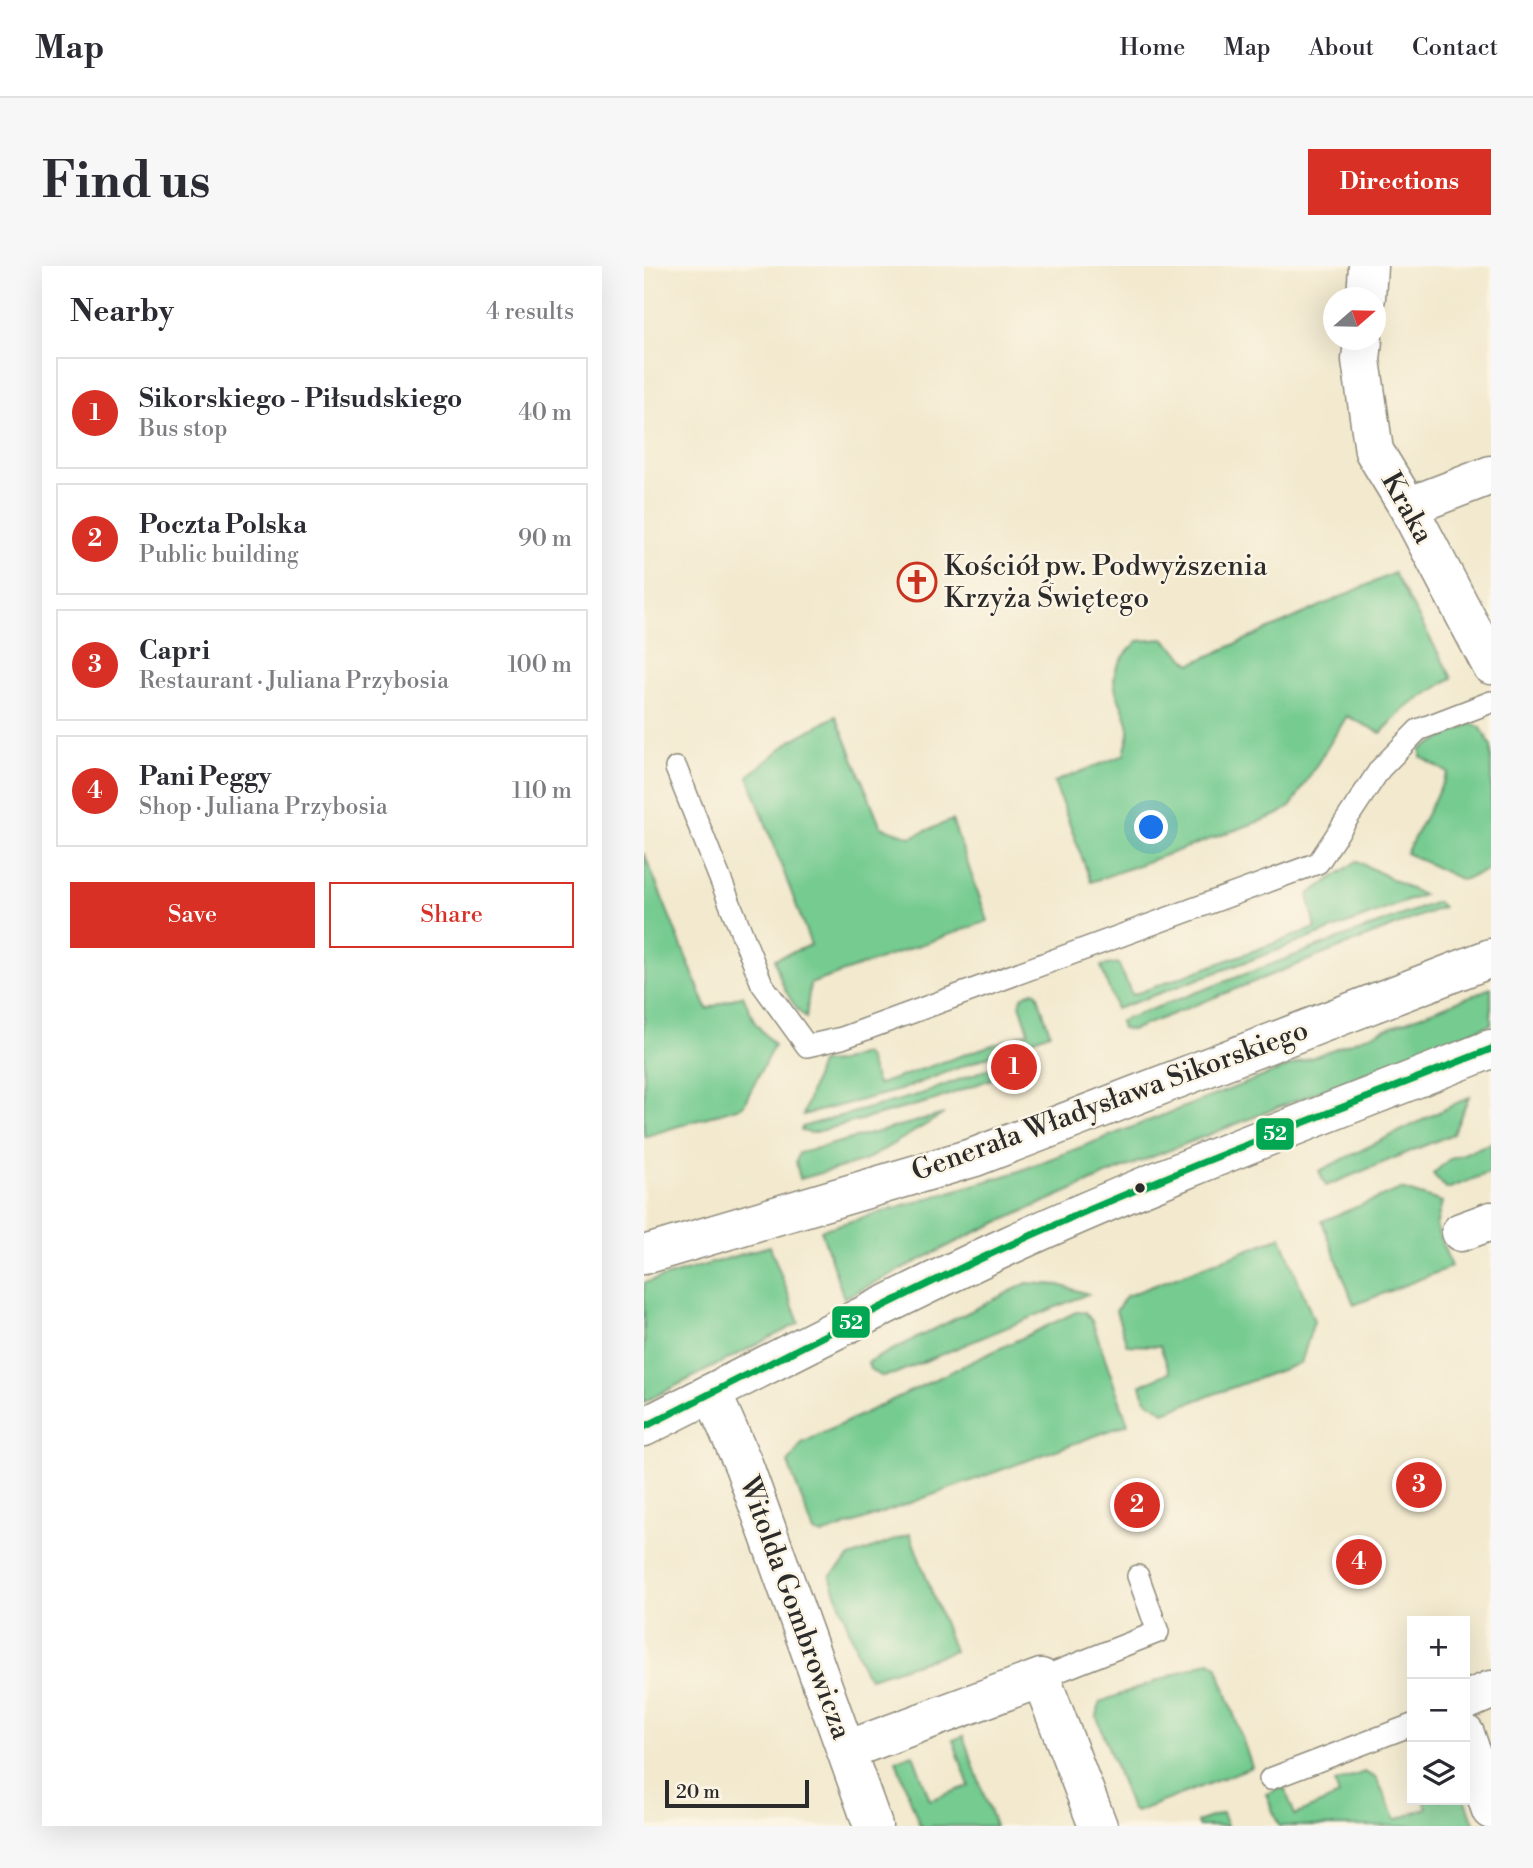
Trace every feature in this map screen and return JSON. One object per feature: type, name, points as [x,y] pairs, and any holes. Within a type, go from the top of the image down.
[{"type":"street","points":[[1367,287],[1368,266]]},
{"type":"street","name":"Kraka","points":[[1362,350],[1374,451],[1408,508],[1491,665]]},
{"type":"street","points":[[1408,508],[1491,475]]},
{"type":"street","name":"Generała Władysława Sikorskiego","points":[[644,1255],[975,1157],[1491,958]]},
{"type":"street","points":[[644,1427],[1011,1244],[1164,1179],[1491,1049]]},
{"type":"street","name":"Witolda Gombrowicza","points":[[712,1393],[744,1466],[873,1826]]},
{"type":"street","points":[[847,1750],[1041,1678],[1098,1826]]},
{"type":"street","points":[[1470,1699],[1491,1690]]},
{"type":"street","points":[[1468,1742],[1491,1810]]},
{"type":"lane","points":[[676,768],[762,984],[807,1046],[842,1038],[1318,863],[1380,769],[1418,730],[1491,702]]},
{"type":"lane","points":[[1041,1678],[1158,1632],[1138,1576]]},
{"type":"lane","points":[[1270,1779],[1407,1728]]},
{"type":"green space","points":[[1394,573],[1452,678],[1404,709],[1381,733],[1347,716],[1291,806],[1277,815],[1091,882],[1054,782],[1124,755],[1129,729],[1114,680],[1120,661],[1133,646],[1138,641],[1164,639],[1191,664]]},
{"type":"green space","points":[[836,716],[881,827],[911,837],[952,820],[988,921],[810,984],[806,1018],[786,991],[775,959],[811,945],[748,776],[792,740]]},
{"type":"green space","points":[[1472,723],[1481,728],[1491,746],[1491,869],[1462,880],[1406,853],[1448,773],[1421,757],[1421,749]]},
{"type":"green space","points":[[644,853],[707,1009],[743,995],[755,1023],[774,1045],[743,1106],[644,1137]]},
{"type":"green space","points":[[1357,861],[1423,895],[1116,1009],[1101,966],[1118,963],[1132,995],[1316,928],[1308,895]]},
{"type":"green space","points":[[1437,902],[1443,907],[1132,1030],[1122,1029],[1120,1021]]},
{"type":"green space","points":[[1491,988],[1491,1024],[1106,1175],[974,1233],[844,1298],[821,1230],[1014,1173]]},
{"type":"green space","points":[[1033,991],[1037,993],[1050,1033],[900,1090],[803,1115],[820,1063],[840,1062],[863,1054],[868,1058],[877,1085],[1029,1032],[1020,1004],[1022,997]]},
{"type":"green space","points":[[993,1067],[997,1077],[935,1100],[812,1133],[801,1131],[802,1127],[921,1094]]},
{"type":"green space","points":[[1469,1097],[1453,1134],[1326,1186],[1319,1171]]},
{"type":"green space","points":[[944,1114],[864,1161],[800,1179],[796,1161],[799,1153]]},
{"type":"green space","points":[[1491,1143],[1491,1172],[1447,1189],[1433,1174],[1448,1160]]},
{"type":"green space","points":[[1401,1189],[1442,1202],[1436,1226],[1451,1267],[1354,1305],[1322,1221]]},
{"type":"green space","points":[[1281,1237],[1314,1321],[1301,1363],[1164,1412],[1145,1399],[1141,1385],[1170,1372],[1160,1346],[1127,1345],[1116,1311],[1126,1296]]},
{"type":"green space","points":[[770,1246],[799,1323],[644,1402],[644,1283]]},
{"type":"green space","points":[[1027,1283],[1059,1285],[1088,1294],[894,1374],[881,1376],[870,1369],[868,1362]]},
{"type":"green space","points":[[1076,1312],[1085,1312],[1092,1321],[1128,1424],[822,1535],[814,1532],[788,1463],[802,1443]]},
{"type":"green space","points":[[910,1534],[954,1651],[870,1678],[864,1671],[830,1576],[850,1557]]},
{"type":"green space","points":[[1210,1661],[1217,1666],[1252,1767],[1136,1812],[1131,1809],[1097,1717],[1100,1702]]},
{"type":"green space","points":[[963,1736],[995,1826],[920,1826],[896,1760],[913,1754],[930,1800],[969,1786],[953,1740]]},
{"type":"green space","points":[[1364,1772],[1376,1778],[1396,1820],[1427,1808],[1426,1805],[1468,1805],[1475,1826],[1279,1826],[1266,1794],[1284,1787],[1295,1815],[1339,1796],[1335,1783]]},
{"type":"green space","points":[[1222,1813],[1227,1826],[1198,1826],[1197,1822]]},
{"type":"transit line","name":"52","points":[[644,1427],[1010,1245],[1189,1168],[1491,1049]]},
{"type":"place","name":"Kościół pw. Podwyższenia Krzyża Świętego","points":[[917,582]]},
{"type":"place","name":"Sikorskiego - Piłsudskiego","points":[[1014,1067]]},
{"type":"place","name":"Capri","points":[[1419,1485]]},
{"type":"place","name":"Poczta Polska","points":[[1137,1505]]},
{"type":"place","name":"Pani Peggy","points":[[1359,1562]]}]
